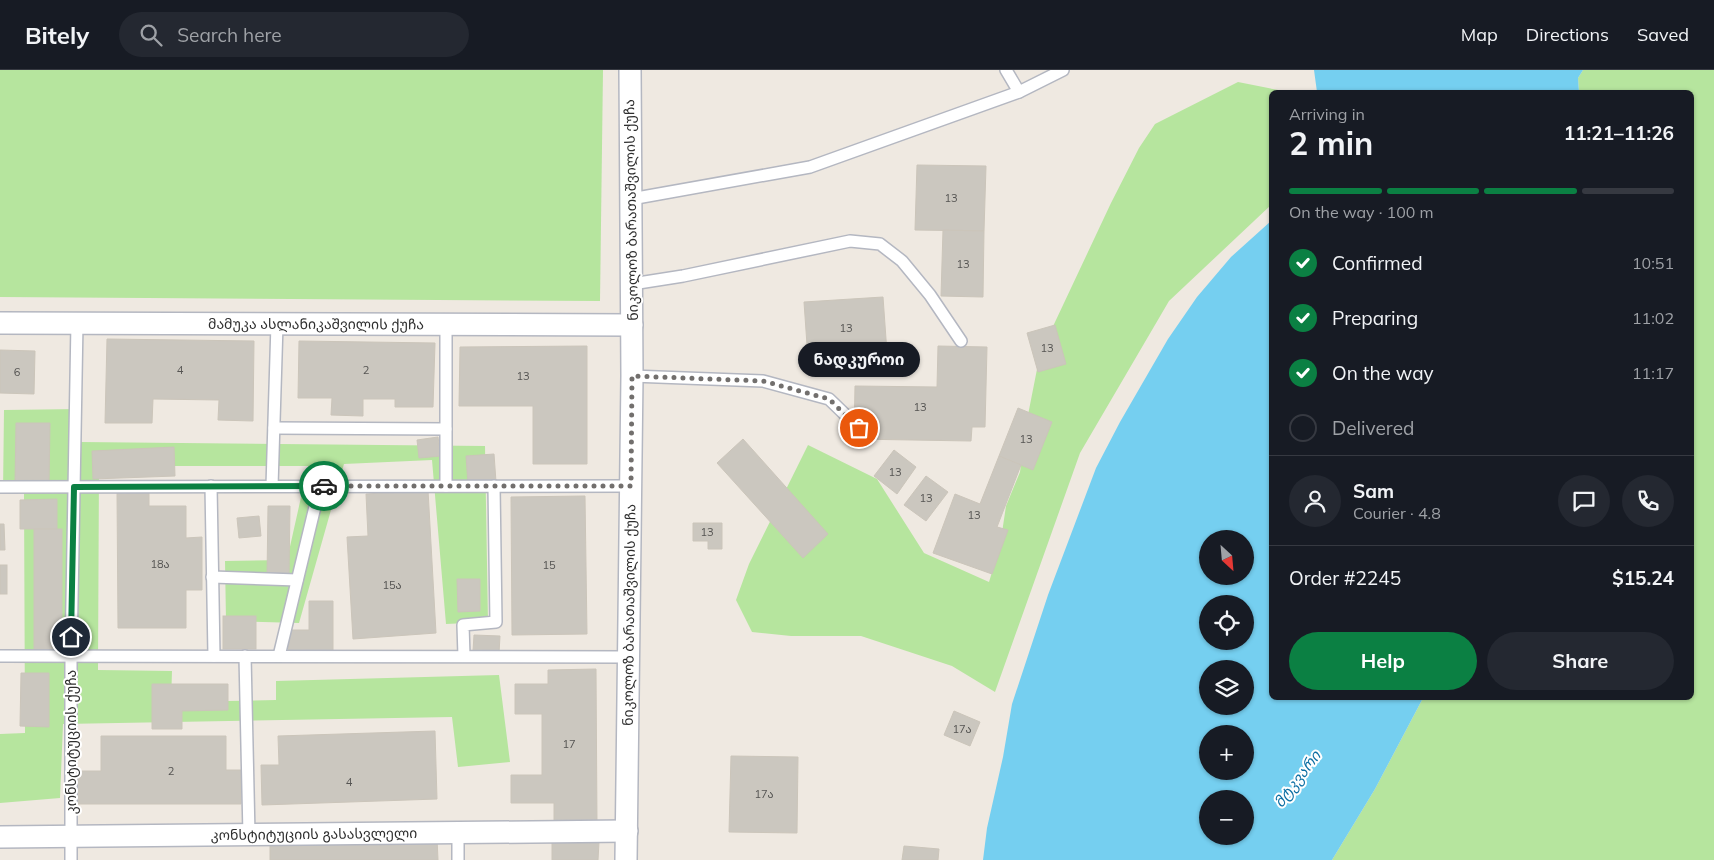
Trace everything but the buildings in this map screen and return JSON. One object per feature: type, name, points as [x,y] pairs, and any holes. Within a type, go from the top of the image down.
[{"type":"street","name":"ნიკოლოზ ბარათაშვილის ქუჩა","points":[[626,860],[632,376],[630,70]]},
{"type":"street","name":"მამუკა ასლანიკაშვილის ქუჩა","points":[[0,323],[632,325]]},
{"type":"street","name":"კონსტიტუციის გასასვლელი","points":[[0,837],[626,831]]},
{"type":"lane","points":[[1006,70],[1019,92]]},
{"type":"lane","points":[[631,199],[810,167],[1019,92],[1063,70]]},
{"type":"lane","points":[[632,284],[683,276],[850,241],[880,244],[902,261],[930,295],[961,341]]},
{"type":"lane","name":"კონსტიტუციის ქუჩა","points":[[71,860],[71,656],[77,323]]},
{"type":"lane","points":[[272,486],[277,324]]},
{"type":"lane","points":[[446,324],[446,486]]},
{"type":"lane","points":[[632,376],[763,381],[829,399],[859,428]]},
{"type":"lane","points":[[274,428],[446,429]]},
{"type":"lane","points":[[211,486],[214,656]]},
{"type":"lane","points":[[279,656],[320,486]]},
{"type":"lane","points":[[464,656],[464,625],[496,622],[494,486]]},
{"type":"lane","points":[[0,487],[631,486]]},
{"type":"lane","points":[[212,577],[296,580]]},
{"type":"lane","points":[[0,656],[629,657]]},
{"type":"lane","points":[[245,656],[249,835]]},
{"type":"lane","points":[[458,834],[458,860]]},
{"type":"green space","points":[[0,70],[603,70],[600,301],[0,297]]},
{"type":"green space","points":[[1583,70],[1714,70],[1714,860],[1332,860],[1375,789],[1422,700],[1694,700],[1694,90],[1579,90],[1578,78]]},
{"type":"green space","points":[[1238,82],[1278,90],[1269,90],[1269,207],[1169,301],[1080,453],[995,692],[952,666],[861,636],[791,636],[752,632],[736,600],[749,564],[808,445],[877,479],[924,553],[989,582],[1000,546],[1006,506],[1020,472],[1027,420],[1040,354],[1111,203],[1139,148],[1155,124]]},
{"type":"green space","points":[[80,409],[80,442],[485,446],[488,622],[446,624],[432,460],[344,464],[299,623],[226,621],[225,561],[287,560],[308,466],[99,466],[98,670],[172,671],[171,702],[276,700],[276,681],[499,675],[510,762],[458,767],[452,717],[63,724],[60,798],[0,803],[0,734],[25,733],[24,492],[3,493],[4,410]]},
{"type":"water","points":[[1314,70],[1583,70],[1578,78],[1579,90],[1317,90]]},
{"type":"water","name":"მტკვარი","points":[[1269,223],[1269,700],[1422,700],[1375,789],[1332,860],[983,860],[987,828],[1003,757],[1012,704],[1048,595],[1096,468],[1168,339],[1197,297],[1231,257]]},
{"type":"way so far","points":[[324,486],[631,486],[632,376],[763,381],[829,399],[859,428]]},
{"type":"place","name":"ნადკუროი","points":[[859,428]]},
{"type":"route","points":[[71,637],[74,487],[324,486]]}]
